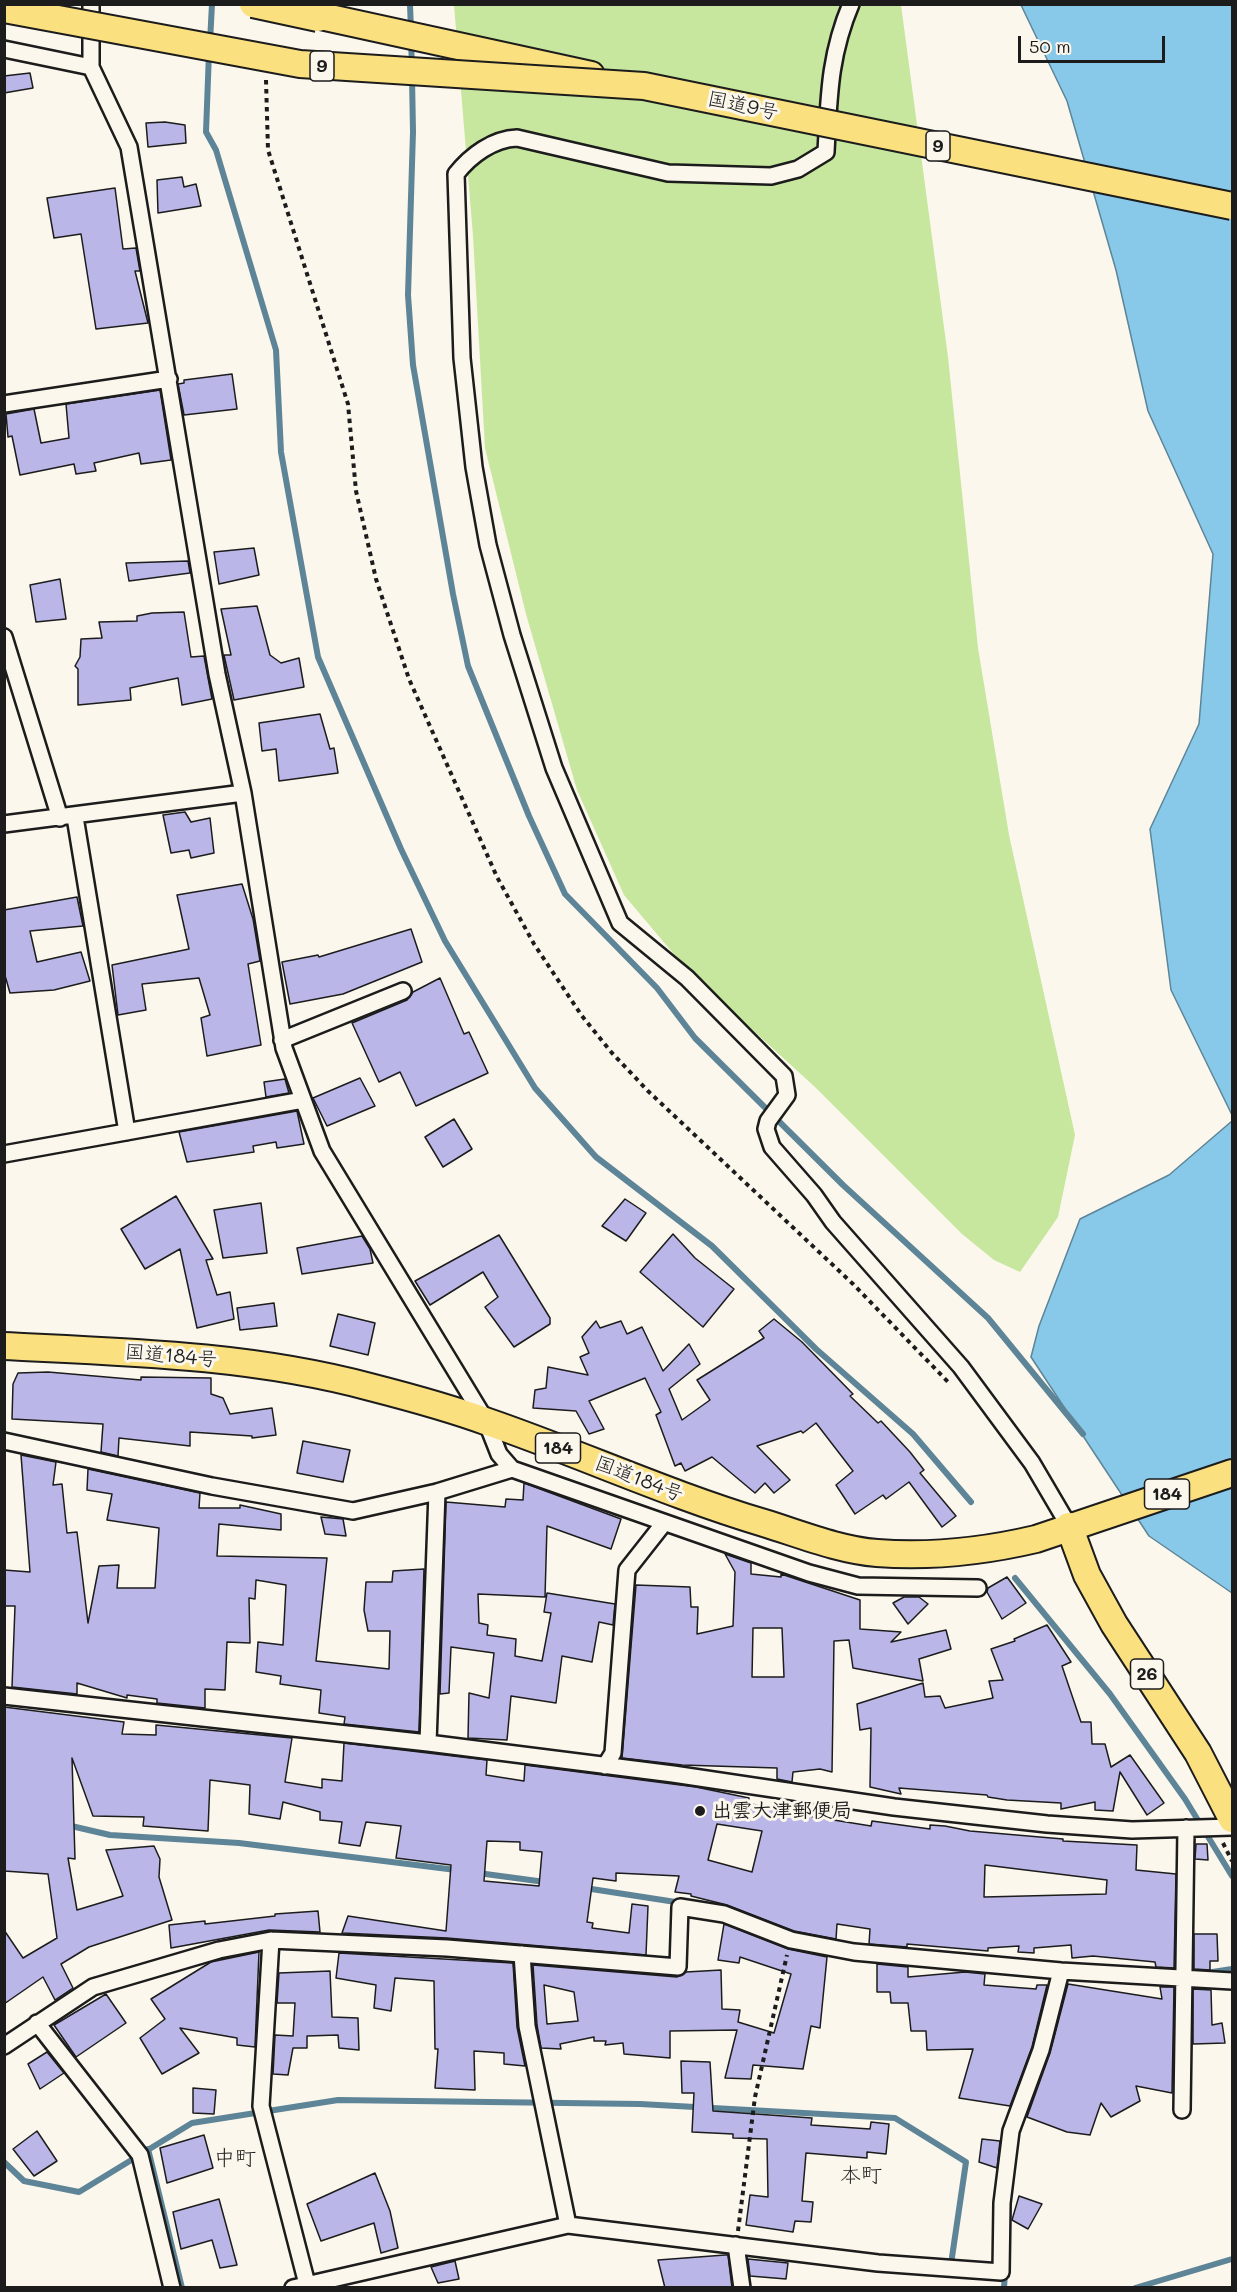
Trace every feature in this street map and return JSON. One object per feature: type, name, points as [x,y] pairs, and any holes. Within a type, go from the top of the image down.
[{"type":"main road","name":"国道9号","points":[[253,4],[1233,206]]},
{"type":"main road","name":"9","points":[[276,4],[318,18]]},
{"type":"main road","name":"9","points":[[4,9],[300,64],[644,86]]},
{"type":"main road","name":"国道184号","points":[[4,1346],[145,1352],[266,1364],[368,1386],[486,1421],[717,1509],[853,1549],[877,1553],[947,1553],[1004,1546],[1036,1539],[1069,1526],[1233,1473]]},
{"type":"main road","name":"26","points":[[1069,1526],[1087,1575],[1114,1624],[1198,1753],[1233,1819]]},
{"type":"street","points":[[91,4],[91,67],[129,147],[217,674],[243,793],[282,1040],[322,1151],[486,1421],[499,1454],[512,1469],[809,1574],[858,1586],[978,1588]]},
{"type":"street","points":[[851,4],[840,31],[831,68],[826,152],[798,169],[771,176],[668,173],[517,138],[500,139],[464,164],[456,174],[462,358],[474,467],[488,545],[512,634],[554,768],[620,923],[687,978],[784,1076],[787,1095],[779,1109],[768,1121],[766,1129],[772,1147],[814,1195],[833,1222],[961,1367],[1032,1463],[1069,1526]]},
{"type":"street","points":[[4,49],[91,67]]},
{"type":"street","points":[[4,404],[169,379]]},
{"type":"street","points":[[4,637],[67,817],[127,1132]]},
{"type":"street","points":[[4,824],[243,793]]},
{"type":"street","points":[[282,1040],[403,991]]},
{"type":"street","points":[[4,1154],[303,1100]]},
{"type":"street","points":[[4,1441],[212,1486],[353,1511],[437,1492],[512,1469]]},
{"type":"street","points":[[428,1743],[437,1492]]},
{"type":"street","points":[[605,1766],[613,1753],[627,1570],[664,1523]]},
{"type":"street","points":[[4,1696],[428,1743],[894,1807],[1024,1821],[1132,1830],[1233,1827]]},
{"type":"street","points":[[1182,2110],[1185,1828]]},
{"type":"street","points":[[4,2046],[93,1987],[219,1950],[270,1940],[447,1948],[678,1967],[680,1907],[724,1914],[791,1940],[854,1952],[1061,1971],[1233,1981]]},
{"type":"street","points":[[270,1940],[261,2106],[300,2286],[568,2225],[878,2263],[1001,2272],[1002,2203],[1011,2131],[1041,2050],[1061,1971]]},
{"type":"street","points":[[522,1954],[527,2026],[568,2225]]},
{"type":"street","points":[[37,2023],[140,2155],[172,2288]]},
{"type":"street","points":[[736,2245],[741,2288]]},
{"type":"path","points":[[736,2245],[755,2097],[791,1940]]},
{"type":"green space","points":[[454,5],[901,5],[948,357],[978,648],[1009,835],[1075,1135],[1058,1217],[1020,1272],[994,1260],[962,1234],[815,1087],[689,972],[624,895],[577,790],[526,614],[485,448],[473,236]]},
{"type":"water","points":[[1021,5],[1232,5],[1232,1115],[1171,990],[1150,829],[1199,724],[1213,554],[1148,411],[1116,270],[1067,101]]},
{"type":"water","points":[[1232,1121],[1232,1593],[1149,1536],[1031,1357],[1039,1326],[1080,1219],[1169,1175]]},
{"type":"building","points":[[30,73],[33,88],[4,93],[4,76]]},
{"type":"building","points":[[165,122],[185,125],[186,143],[148,147],[146,123]]},
{"type":"building","points":[[182,177],[184,187],[196,184],[201,206],[158,213],[157,180]]},
{"type":"building","points":[[115,188],[123,249],[136,248],[140,271],[135,271],[148,323],[96,329],[81,234],[54,238],[47,198]]},
{"type":"building","points":[[232,374],[237,409],[184,415],[178,384],[184,383],[184,380]]},
{"type":"building","points":[[160,390],[171,460],[141,464],[139,453],[94,463],[96,471],[76,474],[74,464],[20,475],[12,436],[8,437],[6,414],[34,409],[41,443],[69,438],[66,404]]},
{"type":"building","points":[[254,548],[259,575],[219,584],[214,552]]},
{"type":"building","points":[[188,561],[190,573],[129,581],[126,563]]},
{"type":"building","points":[[60,579],[66,619],[36,622],[30,585]]},
{"type":"building","points":[[257,606],[270,655],[281,663],[299,658],[304,687],[234,700],[224,655],[231,655],[221,609]]},
{"type":"building","points":[[184,612],[191,657],[204,656],[212,699],[182,705],[178,678],[130,688],[131,700],[78,705],[78,669],[75,666],[80,657],[81,639],[102,638],[99,622],[137,621],[137,616],[152,613]]},
{"type":"building","points":[[320,714],[330,749],[334,748],[338,773],[279,781],[276,749],[262,751],[259,723]]},
{"type":"building","points":[[185,812],[191,822],[210,818],[214,853],[191,858],[189,850],[171,853],[163,815]]},
{"type":"building","points":[[242,884],[253,919],[260,961],[248,964],[261,1045],[207,1056],[201,1018],[210,1015],[199,978],[142,984],[146,1010],[118,1015],[112,965],[189,949],[177,895]]},
{"type":"building","points":[[77,897],[83,926],[30,931],[37,962],[81,952],[90,981],[54,990],[10,993],[4,972],[4,910]]},
{"type":"building","points":[[411,929],[422,962],[343,994],[290,1004],[282,962],[318,955],[319,957]]},
{"type":"building","points":[[440,978],[464,1034],[469,1032],[488,1073],[416,1106],[400,1072],[379,1082],[352,1023],[407,1000],[413,992]]},
{"type":"building","points":[[360,1078],[375,1106],[327,1126],[313,1098]]},
{"type":"building","points":[[285,1079],[289,1093],[266,1097],[264,1082]]},
{"type":"building","points":[[297,1111],[304,1144],[277,1148],[276,1142],[253,1146],[254,1152],[187,1162],[179,1132]]},
{"type":"building","points":[[454,1119],[472,1149],[443,1167],[425,1137]]},
{"type":"building","points":[[176,1196],[213,1259],[206,1260],[217,1295],[230,1292],[234,1319],[197,1328],[180,1249],[145,1269],[121,1229]]},
{"type":"building","points":[[625,1199],[646,1213],[626,1241],[602,1226]]},
{"type":"building","points":[[261,1203],[267,1253],[223,1258],[214,1210]]},
{"type":"building","points":[[673,1234],[695,1258],[734,1289],[703,1327],[640,1272]]},
{"type":"building","points":[[499,1235],[550,1318],[550,1324],[514,1347],[485,1307],[498,1297],[483,1272],[430,1305],[415,1281]]},
{"type":"building","points":[[362,1236],[370,1249],[373,1263],[302,1274],[297,1248]]},
{"type":"building","points":[[274,1303],[277,1326],[240,1330],[237,1308]]},
{"type":"building","points":[[338,1314],[375,1323],[368,1355],[330,1346]]},
{"type":"building","points":[[774,1319],[802,1342],[853,1394],[850,1396],[878,1423],[881,1421],[910,1452],[924,1470],[920,1473],[956,1516],[942,1527],[909,1482],[886,1499],[883,1495],[855,1514],[836,1485],[853,1471],[816,1423],[803,1433],[801,1431],[757,1446],[790,1480],[774,1493],[765,1483],[755,1493],[712,1457],[685,1471],[681,1463],[675,1466],[656,1415],[661,1412],[645,1378],[589,1401],[604,1429],[589,1434],[576,1411],[533,1408],[535,1390],[546,1388],[548,1367],[588,1375],[580,1357],[589,1353],[582,1337],[596,1321],[600,1328],[621,1321],[627,1334],[642,1327],[663,1371],[689,1344],[700,1364],[669,1389],[682,1420],[710,1400],[697,1380],[764,1338],[759,1331]]},
{"type":"building","points":[[48,1372],[141,1380],[141,1377],[211,1378],[211,1394],[223,1398],[230,1414],[272,1408],[276,1435],[252,1438],[252,1436],[190,1432],[190,1446],[119,1438],[118,1456],[101,1452],[103,1424],[12,1419],[13,1384],[18,1373]]},
{"type":"building","points":[[303,1441],[350,1450],[343,1482],[297,1473]]},
{"type":"building","points":[[21,1455],[56,1462],[53,1485],[62,1484],[67,1533],[77,1532],[88,1623],[99,1566],[119,1565],[117,1588],[155,1588],[159,1528],[107,1520],[112,1494],[87,1490],[88,1469],[200,1493],[199,1508],[240,1508],[240,1505],[281,1514],[281,1530],[219,1524],[217,1556],[327,1558],[316,1661],[389,1669],[390,1631],[368,1631],[364,1610],[366,1582],[392,1582],[393,1571],[424,1569],[419,1732],[344,1724],[345,1717],[319,1713],[321,1690],[280,1684],[281,1676],[256,1672],[258,1642],[283,1645],[286,1585],[256,1580],[255,1599],[249,1598],[250,1643],[227,1642],[225,1690],[205,1689],[205,1708],[157,1703],[157,1699],[127,1695],[127,1698],[77,1683],[77,1694],[12,1687],[15,1606],[4,1606],[4,1570],[30,1572]]},
{"type":"building","points":[[524,1483],[621,1519],[611,1549],[547,1526],[545,1597],[478,1594],[479,1623],[488,1625],[487,1635],[516,1639],[515,1656],[542,1661],[551,1613],[544,1612],[547,1593],[615,1604],[613,1625],[599,1622],[592,1662],[562,1656],[556,1703],[511,1696],[507,1740],[468,1738],[469,1693],[489,1698],[494,1653],[451,1647],[449,1693],[440,1694],[446,1502],[505,1507],[506,1499],[523,1500]]},
{"type":"building","points":[[321,1517],[343,1519],[346,1536],[325,1534]]},
{"type":"building","points":[[725,1554],[751,1563],[751,1574],[781,1577],[781,1574],[860,1600],[860,1629],[901,1632],[891,1642],[946,1630],[951,1649],[919,1659],[923,1681],[853,1668],[849,1640],[834,1641],[832,1772],[820,1769],[793,1772],[792,1782],[777,1779],[777,1768],[682,1765],[622,1758],[636,1585],[690,1587],[691,1607],[698,1607],[697,1634],[733,1626],[735,1572]],"holes":[[[753,1628],[782,1628],[784,1677],[752,1677]]]},
{"type":"building","points":[[1007,1577],[1026,1603],[1002,1619],[987,1592],[988,1588]]},
{"type":"building","points":[[904,1597],[919,1597],[928,1604],[908,1624],[893,1603]]},
{"type":"building","points":[[1047,1625],[1071,1662],[1062,1666],[1081,1722],[1091,1722],[1092,1744],[1105,1744],[1111,1767],[1130,1755],[1164,1803],[1147,1815],[1120,1772],[1113,1811],[1095,1810],[1095,1802],[1061,1809],[1061,1803],[1007,1800],[987,1795],[899,1788],[901,1794],[870,1787],[871,1728],[860,1730],[857,1704],[923,1683],[925,1697],[940,1696],[945,1708],[993,1698],[989,1681],[1003,1680],[991,1649],[1015,1641],[1014,1639]]},
{"type":"building","points":[[4,1707],[124,1722],[122,1734],[156,1735],[156,1725],[292,1738],[285,1782],[322,1788],[322,1779],[342,1781],[344,1743],[487,1760],[486,1775],[524,1781],[525,1765],[696,1787],[749,1798],[748,1803],[784,1812],[871,1826],[872,1821],[930,1829],[930,1825],[945,1826],[970,1831],[1063,1839],[1063,1841],[1137,1845],[1136,1870],[1176,1874],[1174,1968],[1156,1967],[1155,1962],[1093,1956],[1072,1958],[1071,1945],[1034,1948],[1034,1953],[1018,1952],[1019,1946],[988,1948],[988,1951],[907,1944],[907,1947],[869,1944],[870,1929],[837,1924],[836,1939],[794,1931],[727,1905],[691,1896],[691,1894],[675,1892],[679,1876],[616,1873],[616,1881],[593,1878],[587,1922],[593,1923],[592,1928],[629,1933],[632,1904],[648,1906],[646,1955],[447,1938],[342,1933],[348,1916],[446,1931],[451,1865],[396,1858],[401,1826],[366,1822],[360,1846],[339,1843],[342,1822],[320,1820],[320,1812],[283,1802],[280,1819],[249,1814],[250,1785],[210,1780],[208,1831],[143,1826],[144,1817],[93,1816],[72,1758],[75,1859],[68,1858],[77,1910],[123,1896],[106,1850],[154,1846],[160,1859],[159,1877],[172,1920],[89,1947],[61,1964],[73,1988],[55,2000],[43,1977],[4,2004],[4,1930],[23,1958],[57,1938],[48,1874],[4,1871]],"holes":[[[717,1824],[762,1831],[752,1872],[708,1860]],[[487,1841],[520,1842],[520,1850],[542,1852],[539,1886],[484,1881]],[[985,1865],[1107,1880],[1106,1894],[984,1897]]]},
{"type":"building","points":[[1196,1844],[1207,1844],[1208,1860],[1195,1859]]},
{"type":"building","points":[[318,1911],[320,1932],[269,1930],[171,1948],[169,1925],[205,1921],[205,1924],[275,1916],[275,1914]]},
{"type":"building","points":[[724,1924],[788,1949],[827,1957],[820,2028],[811,2026],[803,2069],[753,2065],[751,2079],[725,2078],[737,2030],[670,2031],[670,2058],[624,2054],[623,2043],[605,2045],[606,2041],[594,2041],[594,2037],[560,2044],[561,2049],[541,2048],[533,1965],[677,1977],[686,1972],[721,1970],[722,2009],[740,2010],[738,2022],[774,2033],[791,1974],[740,1957],[739,1963],[718,1960]],"holes":[[[544,1985],[574,1992],[578,2021],[547,2024]]]},
{"type":"building","points":[[1194,1934],[1217,1934],[1218,1961],[1210,1961],[1210,1970],[1194,1969]]},
{"type":"building","points":[[259,1952],[255,2047],[237,2045],[237,2038],[180,2028],[199,2053],[162,2074],[140,2038],[165,2019],[151,1999],[211,1962]]},
{"type":"building","points":[[339,1953],[513,1963],[517,2027],[525,2066],[504,2064],[504,2053],[474,2051],[475,2090],[435,2088],[438,2049],[435,2049],[434,1981],[395,1978],[391,2011],[374,2008],[376,1985],[336,1978]]},
{"type":"building","points":[[877,1964],[908,1967],[908,1977],[965,1972],[985,1974],[984,1985],[1036,1989],[1037,1985],[1047,1985],[1032,2047],[1010,2106],[959,2098],[973,2049],[927,2050],[926,2031],[911,2031],[908,2003],[891,2003],[890,1992],[877,1992]]},
{"type":"building","points":[[330,1971],[332,2017],[358,2018],[359,2050],[339,2048],[338,2035],[307,2036],[307,2048],[293,2048],[288,2075],[273,2074],[275,2035],[293,2036],[295,2003],[277,2003],[279,1973]]},
{"type":"building","points":[[1068,1984],[1162,1999],[1160,1987],[1174,1987],[1172,2093],[1136,2086],[1140,2101],[1111,2117],[1101,2103],[1090,2135],[1067,2132],[1027,2117],[1050,2053]]},
{"type":"building","points":[[1193,1989],[1211,1990],[1212,2025],[1222,2023],[1225,2043],[1193,2044]]},
{"type":"building","points":[[106,1994],[126,2023],[76,2057],[54,2025]]},
{"type":"building","points":[[47,2052],[64,2073],[40,2089],[28,2064]]},
{"type":"building","points":[[681,2061],[710,2062],[713,2111],[812,2118],[811,2125],[870,2129],[871,2122],[889,2124],[886,2154],[867,2152],[867,2158],[806,2153],[802,2201],[813,2202],[811,2222],[795,2221],[793,2232],[746,2225],[750,2195],[768,2197],[767,2139],[733,2138],[733,2134],[692,2132],[694,2093],[682,2093]]},
{"type":"building","points":[[193,2088],[216,2090],[214,2114],[193,2113]]},
{"type":"building","points":[[37,2131],[57,2161],[34,2176],[13,2149]]},
{"type":"building","points":[[204,2135],[213,2168],[167,2183],[160,2148]]},
{"type":"building","points":[[982,2139],[1000,2141],[997,2168],[979,2162]]},
{"type":"building","points":[[375,2173],[390,2211],[398,2248],[381,2253],[374,2223],[321,2241],[307,2204]]},
{"type":"building","points":[[1019,2196],[1042,2204],[1028,2229],[1012,2220]]},
{"type":"building","points":[[219,2199],[237,2265],[220,2268],[212,2240],[181,2249],[173,2212]]},
{"type":"building","points":[[728,2255],[732,2288],[665,2288],[658,2260]]},
{"type":"building","points":[[748,2259],[788,2263],[786,2279],[750,2276]]},
{"type":"building","points":[[455,2261],[459,2279],[438,2283],[431,2267]]},
{"type":"waterway","points":[[210,42],[212,4]]},
{"type":"waterway","points":[[410,4],[411,31]]},
{"type":"waterway","points":[[411,41],[412,66]]},
{"type":"waterway","points":[[209,52],[206,132],[216,150],[276,350],[281,452],[318,657],[401,849],[445,941],[535,1088],[596,1157],[712,1246],[816,1349],[913,1434],[971,1502]]},
{"type":"waterway","points":[[412,77],[413,132],[408,295],[413,365],[453,594],[468,666],[529,816],[565,894],[657,988],[695,1038],[843,1185],[988,1318],[1083,1434]]},
{"type":"waterway","points":[[1015,1578],[1110,1694],[1185,1799],[1232,1876]]},
{"type":"waterway","points":[[67,1825],[110,1835],[239,1843],[456,1870]]},
{"type":"waterway","points":[[478,1873],[545,1882]]},
{"type":"waterway","points":[[585,1888],[682,1903]]},
{"type":"waterway","points":[[1206,1973],[1232,1969]]},
{"type":"waterway","points":[[4,2162],[24,2181],[79,2192],[192,2123],[338,2100],[640,2104],[895,2118],[966,2162],[951,2264],[956,2265]]},
{"type":"waterway","points":[[148,2149],[182,2288]]},
{"type":"waterway","points":[[1135,2288],[1232,2259]]},
{"type":"waterway","points":[[1004,2288],[1005,2273]]},
{"type":"place","name":"出雲大津郵便局","points":[[700,1811]]},
{"type":"district","name":"中町","points":[[235,2159]]},
{"type":"district","name":"本町","points":[[861,2176]]}]
